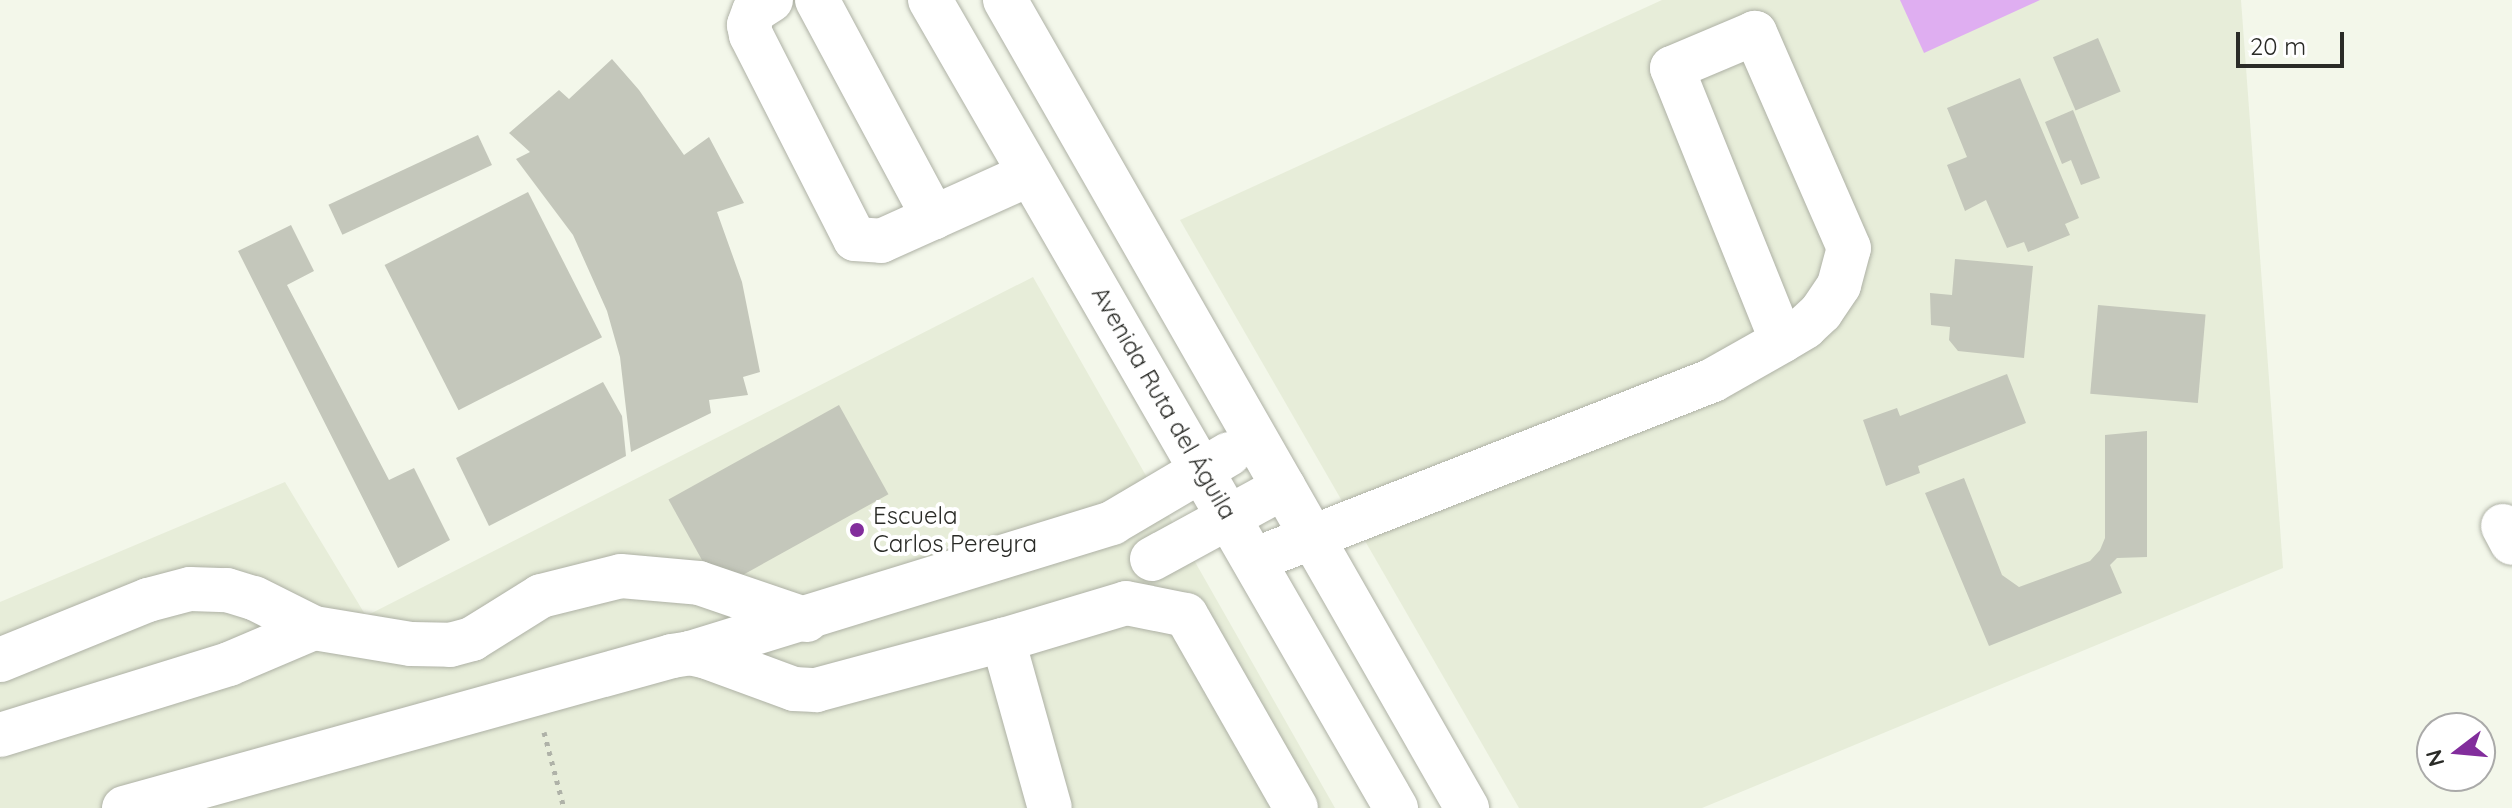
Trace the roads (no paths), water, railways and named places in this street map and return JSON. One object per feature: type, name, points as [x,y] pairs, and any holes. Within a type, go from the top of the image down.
[{"type":"street","points":[[771,0],[754,11],[749,25],[751,35],[849,232],[863,242],[881,241],[1030,174]]},
{"type":"street","points":[[817,0],[934,218]]},
{"type":"street","name":"Avenida Ruta del Águila","points":[[930,0],[1396,808]]},
{"type":"street","points":[[1005,0],[1467,808]]},
{"type":"street","points":[[1254,560],[1713,380],[1782,341],[1821,312],[1839,285],[1849,248],[1755,33],[1672,68],[1782,341]]},
{"type":"street","points":[[1060,224],[1115,192]]},
{"type":"street","points":[[124,808],[807,620],[1112,523],[1257,438]]},
{"type":"street","points":[[1152,559],[1231,519],[1284,487]]},
{"type":"street","points":[[1112,523],[1152,559],[1177,590],[1186,615],[1296,808]]},
{"type":"street","points":[[0,660],[148,600],[190,589],[227,590],[254,598],[314,628],[411,644],[450,645],[493,629],[541,596],[597,580],[646,575],[725,590],[807,620]]},
{"type":"street","points":[[690,653],[794,689],[816,690],[1126,603],[1186,615]]},
{"type":"street","points":[[0,735],[229,664],[314,628]]},
{"type":"street","points":[[1003,640],[1050,808]]},
{"type":"street","points":[[1239,709],[1265,808]]},
{"type":"place","name":"Escuela Carlos Pereyra","points":[[857,530]]}]
